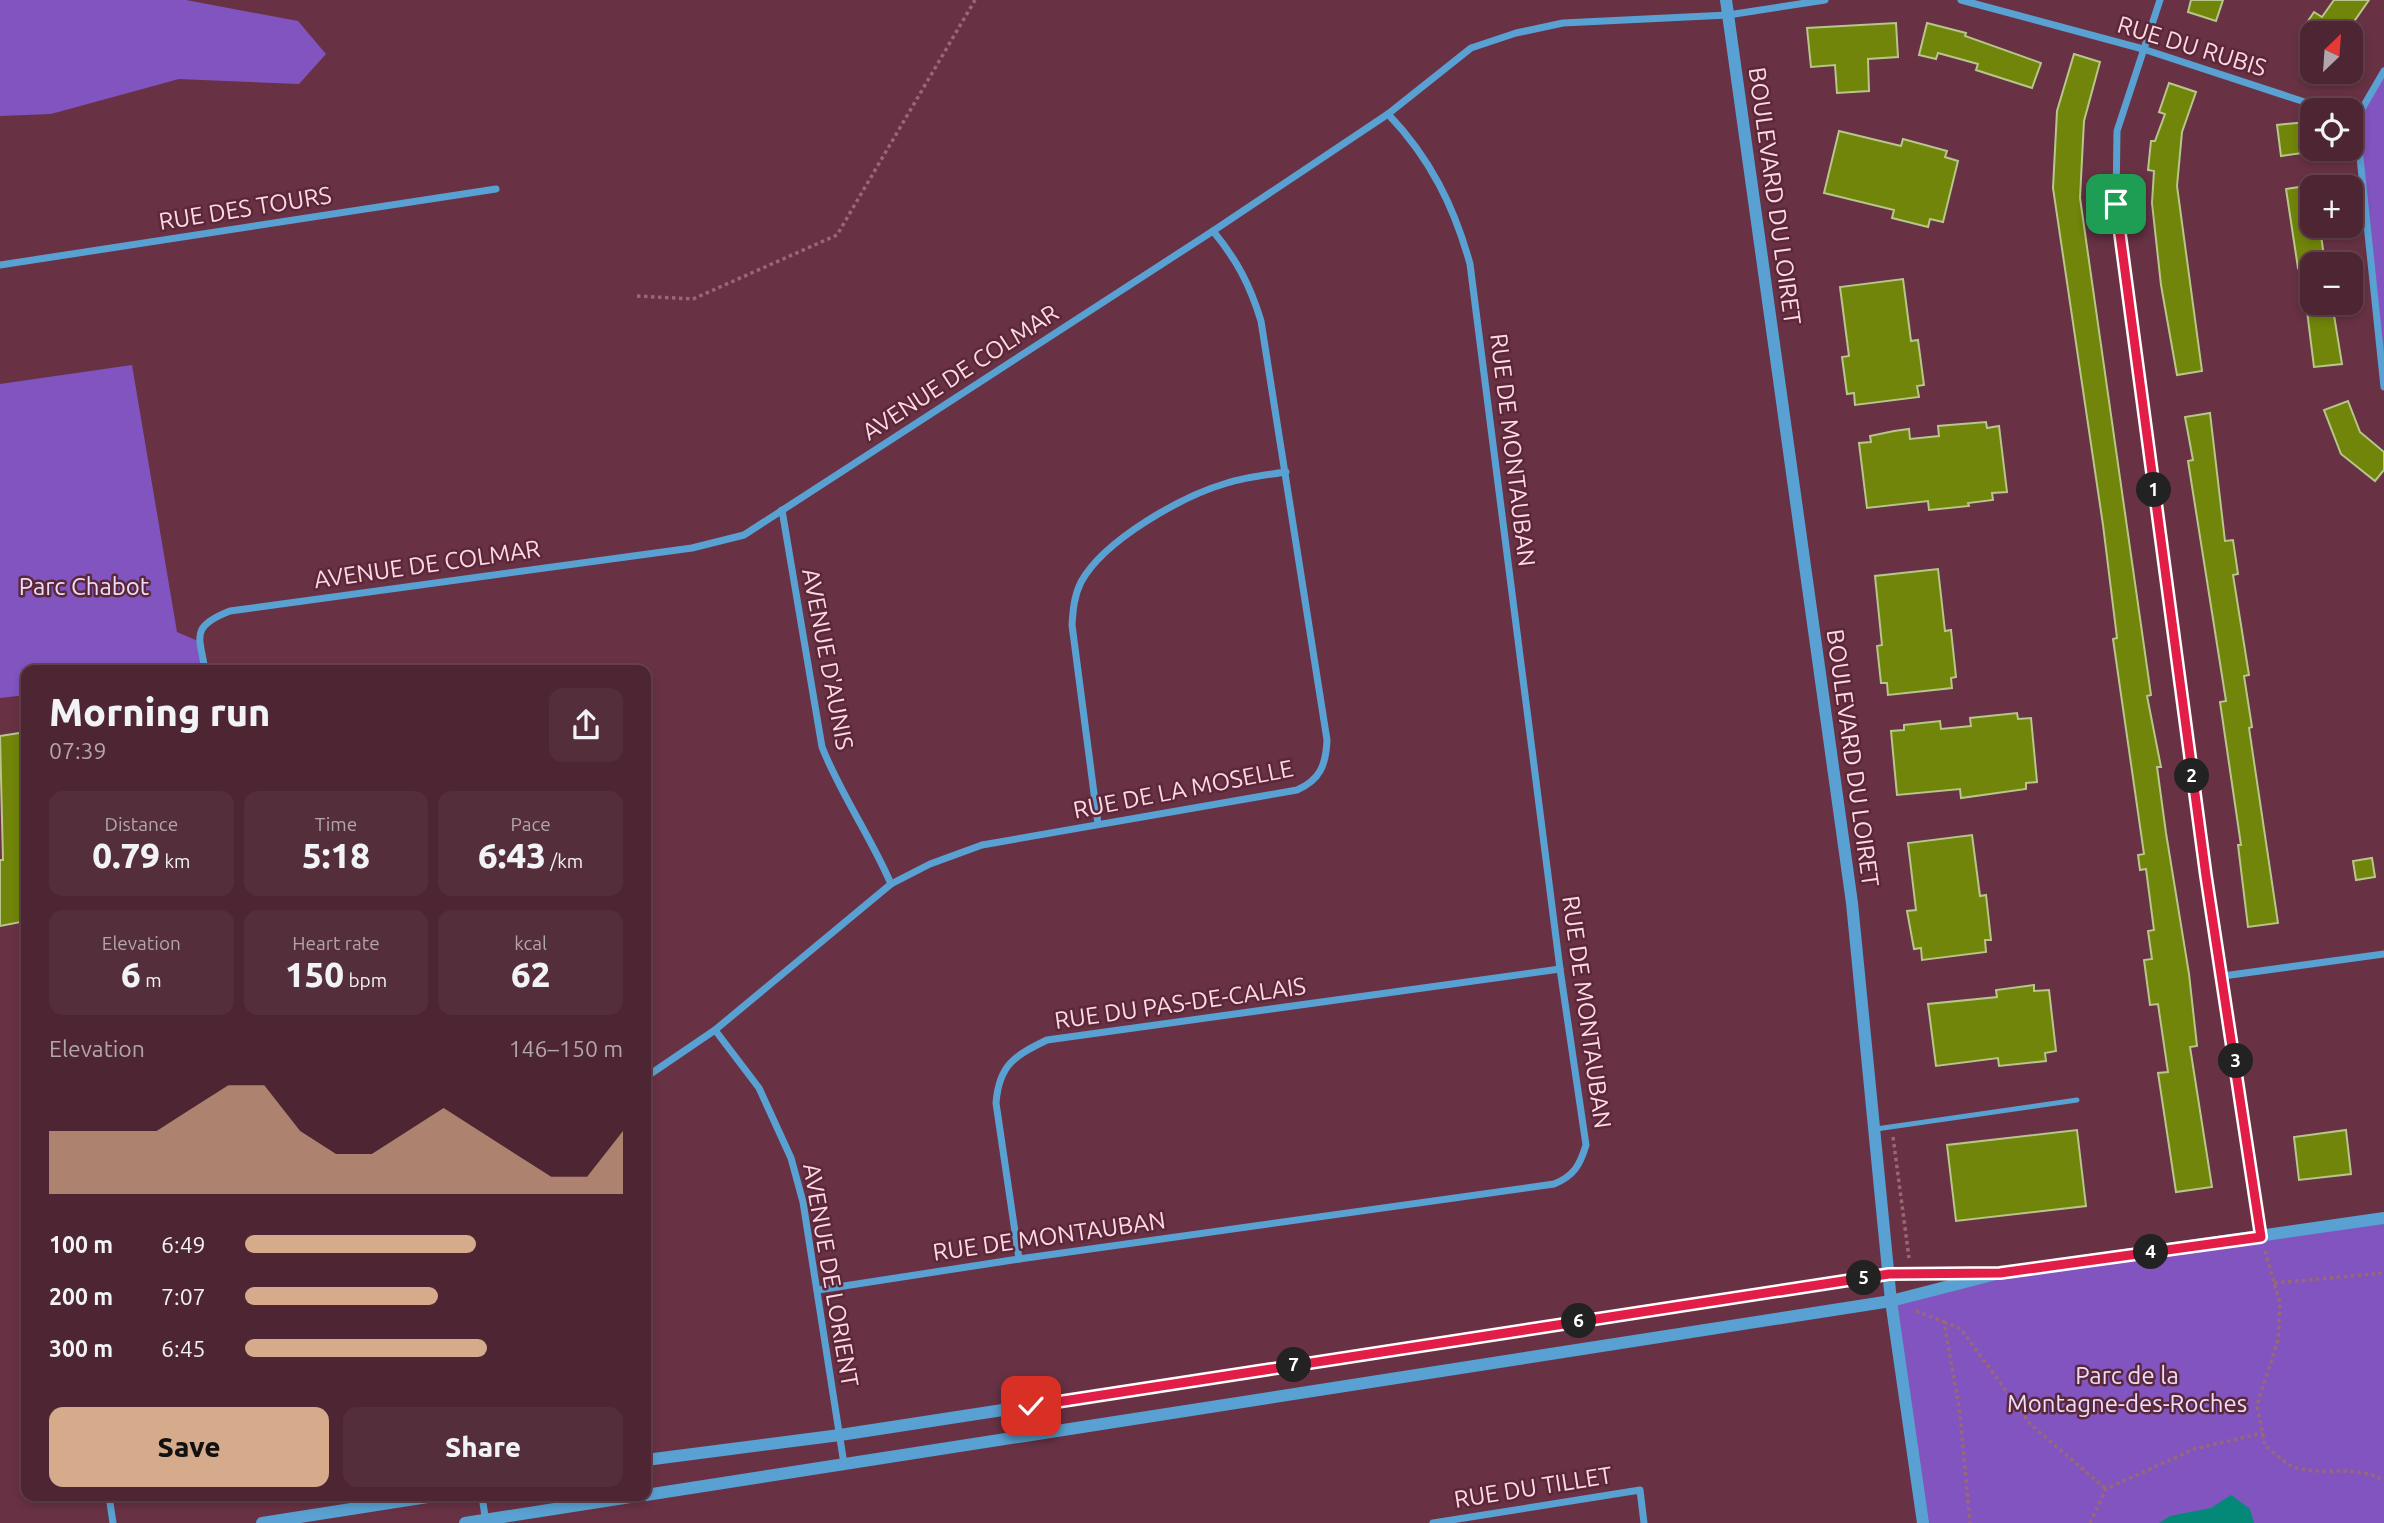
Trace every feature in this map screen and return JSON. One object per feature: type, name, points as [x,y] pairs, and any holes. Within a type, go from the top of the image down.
[{"type":"street","name":"BOULEVARD DU LOIRET","points":[[1726,0],[1852,903],[1891,1301],[1923,1523]]},
{"type":"street","points":[[1728,15],[1825,0]]},
{"type":"street","name":"RUE DU RUBIS","points":[[1961,0],[2143,49],[2300,100]]},
{"type":"street","points":[[2160,0],[2117,131],[2116,204],[2204,862],[2261,1237]]},
{"type":"street","name":"AVENUE DE COLMAR","points":[[204,665],[198,643],[202,629],[213,617],[230,611],[692,548],[744,535],[1213,231],[1388,114],[1471,48],[1516,33],[1563,23],[1728,15]]},
{"type":"street","points":[[2363,103],[2384,71]]},
{"type":"street","name":"RUE DE MONTAUBAN","points":[[818,1290],[1554,1184],[1570,1178],[1581,1163],[1586,1145],[1560,969],[1470,264],[1457,218],[1433,171],[1416,144],[1388,114]]},
{"type":"street","points":[[2358,161],[2384,387]]},
{"type":"street","name":"RUE DES TOURS","points":[[0,265],[496,189]]},
{"type":"street","name":"RUE DE LA MOSELLE","points":[[651,1074],[715,1030],[891,884],[930,864],[982,845],[1297,790],[1319,775],[1326,759],[1327,740],[1261,321],[1251,287],[1237,260],[1213,231]]},
{"type":"street","points":[[1098,824],[1072,625],[1074,602],[1081,583],[1094,564],[1134,531],[1185,500],[1227,483],[1286,472]]},
{"type":"street","name":"AVENUE D'AUNIS","points":[[782,510],[822,747],[891,884]]},
{"type":"street","points":[[2223,976],[2384,954]]},
{"type":"street","name":"RUE DU PAS-DE-CALAIS","points":[[1019,1259],[996,1103],[998,1082],[1006,1066],[1021,1053],[1047,1040],[1560,969]]},
{"type":"street","name":"AVENUE DE LORIENT","points":[[715,1030],[758,1087],[781,1132],[803,1202],[844,1464]]},
{"type":"street","points":[[651,1494],[1891,1301],[2000,1273],[2384,1218]]},
{"type":"street","points":[[651,1459],[840,1435],[1889,1274],[2000,1273]]},
{"type":"street","name":"RUE DU TILLET","points":[[1433,1523],[1640,1490],[1644,1523]]},
{"type":"street","points":[[110,1501],[113,1523]]},
{"type":"street","points":[[262,1523],[402,1501]]},
{"type":"street","points":[[483,1501],[486,1521]]},
{"type":"street","points":[[465,1523],[607,1501]]},
{"type":"lane","points":[[1874,1129],[2077,1100]]},
{"type":"path","points":[[637,296],[693,299],[837,235],[975,0]]},
{"type":"path","points":[[2261,1237],[2280,1303],[2278,1340],[2257,1405],[2265,1446],[2295,1468],[2331,1472],[2368,1471],[2384,1480]]},
{"type":"path","points":[[2274,1283],[2384,1273]]},
{"type":"path","points":[[1891,1301],[1961,1329],[2030,1424],[2105,1489]]},
{"type":"path","points":[[1944,1322],[1960,1413],[1970,1523]]},
{"type":"path","points":[[2090,1523],[2105,1489],[2194,1449],[2263,1433]]},
{"type":"green space","points":[[0,0],[186,0],[298,21],[326,54],[299,84],[179,79],[51,114],[0,116]]},
{"type":"green space","points":[[2384,71],[2384,387],[2360,161],[2363,161],[2363,107]]},
{"type":"green space","name":"Parc Chabot","points":[[132,365],[177,632],[198,641],[204,662],[199,665],[21,665],[21,696],[0,698],[0,384]]},
{"type":"green space","name":"Parc de la Montagne-des-Roches","points":[[2384,1219],[2384,1523],[1923,1523],[1891,1301],[2000,1273]]},
{"type":"shaded area","points":[[2231,1495],[2250,1509],[2254,1523],[2159,1523],[2170,1516],[2211,1508]]},
{"type":"building","points":[[2191,0],[2223,0],[2216,21],[2188,12]]},
{"type":"building","points":[[2334,0],[2369,0],[2354,21],[2308,21],[2314,12],[2322,17]]},
{"type":"building","points":[[1896,23],[1898,57],[1868,59],[1869,91],[1837,93],[1835,65],[1811,67],[1807,28]]},
{"type":"building","points":[[1927,23],[1966,33],[1965,36],[2041,63],[2032,88],[1976,70],[1978,64],[1938,53],[1936,59],[1919,55]]},
{"type":"building","points":[[2074,54],[2100,62],[2084,121],[2080,198],[2151,695],[2147,696],[2161,767],[2157,767],[2166,833],[2189,974],[2197,1046],[2190,1047],[2212,1187],[2176,1192],[2158,1073],[2168,1072],[2158,1004],[2150,1005],[2144,960],[2152,959],[2148,931],[2154,930],[2146,869],[2140,870],[2138,855],[2144,854],[2113,639],[2117,638],[2103,525],[2053,188],[2057,111]]},
{"type":"building","points":[[2169,83],[2196,92],[2182,132],[2177,186],[2202,371],[2177,375],[2161,285],[2152,203],[2154,171],[2148,170],[2151,141],[2155,141],[2165,114],[2159,112]]},
{"type":"building","points":[[2300,123],[2300,153],[2281,156],[2277,125]]},
{"type":"building","points":[[1839,131],[1901,146],[1903,139],[1947,151],[1945,157],[1958,161],[1943,222],[1930,219],[1928,227],[1892,218],[1894,210],[1824,193]]},
{"type":"building","points":[[2300,187],[2300,238],[2321,238],[2323,252],[2300,252],[2300,268],[2298,268],[2286,189]]},
{"type":"building","points":[[1903,279],[1911,341],[1918,340],[1924,385],[1917,386],[1919,397],[1855,405],[1854,393],[1847,394],[1842,357],[1849,356],[1840,287]]},
{"type":"building","points":[[2308,315],[2334,315],[2342,364],[2314,367]]},
{"type":"building","points":[[2348,401],[2360,432],[2384,452],[2384,470],[2375,481],[2341,454],[2324,410]]},
{"type":"building","points":[[2210,413],[2225,541],[2233,540],[2238,574],[2233,575],[2249,675],[2244,676],[2252,727],[2249,728],[2278,923],[2248,927],[2238,845],[2241,845],[2220,702],[2226,701],[2188,461],[2193,460],[2185,417]]},
{"type":"building","points":[[1986,422],[1987,428],[1999,426],[2007,492],[1992,493],[1993,500],[1968,503],[1969,506],[1929,510],[1928,501],[1867,508],[1859,443],[1871,442],[1870,436],[1909,429],[1910,439],[1939,436],[1938,426]]},
{"type":"building","points":[[1938,569],[1945,631],[1951,630],[1956,677],[1951,678],[1952,688],[1888,695],[1887,683],[1881,683],[1877,646],[1882,645],[1875,576]]},
{"type":"building","points":[[2017,713],[2018,719],[2031,718],[2037,782],[2026,783],[2026,789],[1961,798],[1960,789],[1897,795],[1891,731],[1904,730],[1904,725],[1940,721],[1941,729],[1971,726],[1970,718]]},
{"type":"building","points":[[21,733],[21,922],[0,926],[0,860],[3,860],[0,736]]},
{"type":"building","points":[[1972,835],[1980,896],[1986,895],[1991,940],[1985,940],[1986,952],[1922,960],[1921,948],[1914,949],[1907,911],[1916,910],[1908,843]]},
{"type":"building","points":[[2372,858],[2375,877],[2356,880],[2353,861]]},
{"type":"building","points":[[2034,985],[2034,991],[2049,990],[2056,1051],[2045,1053],[2046,1061],[1999,1066],[1998,1058],[1936,1066],[1928,1004],[1997,997],[1996,990]]},
{"type":"building","points":[[2077,1130],[2086,1206],[1956,1221],[1947,1145]]},
{"type":"building","points":[[2346,1130],[2351,1174],[2299,1180],[2294,1137]]},
{"type":"route","points":[[1031,1406],[1889,1274],[2000,1273],[2261,1237],[2206,876],[2116,204]]}]
